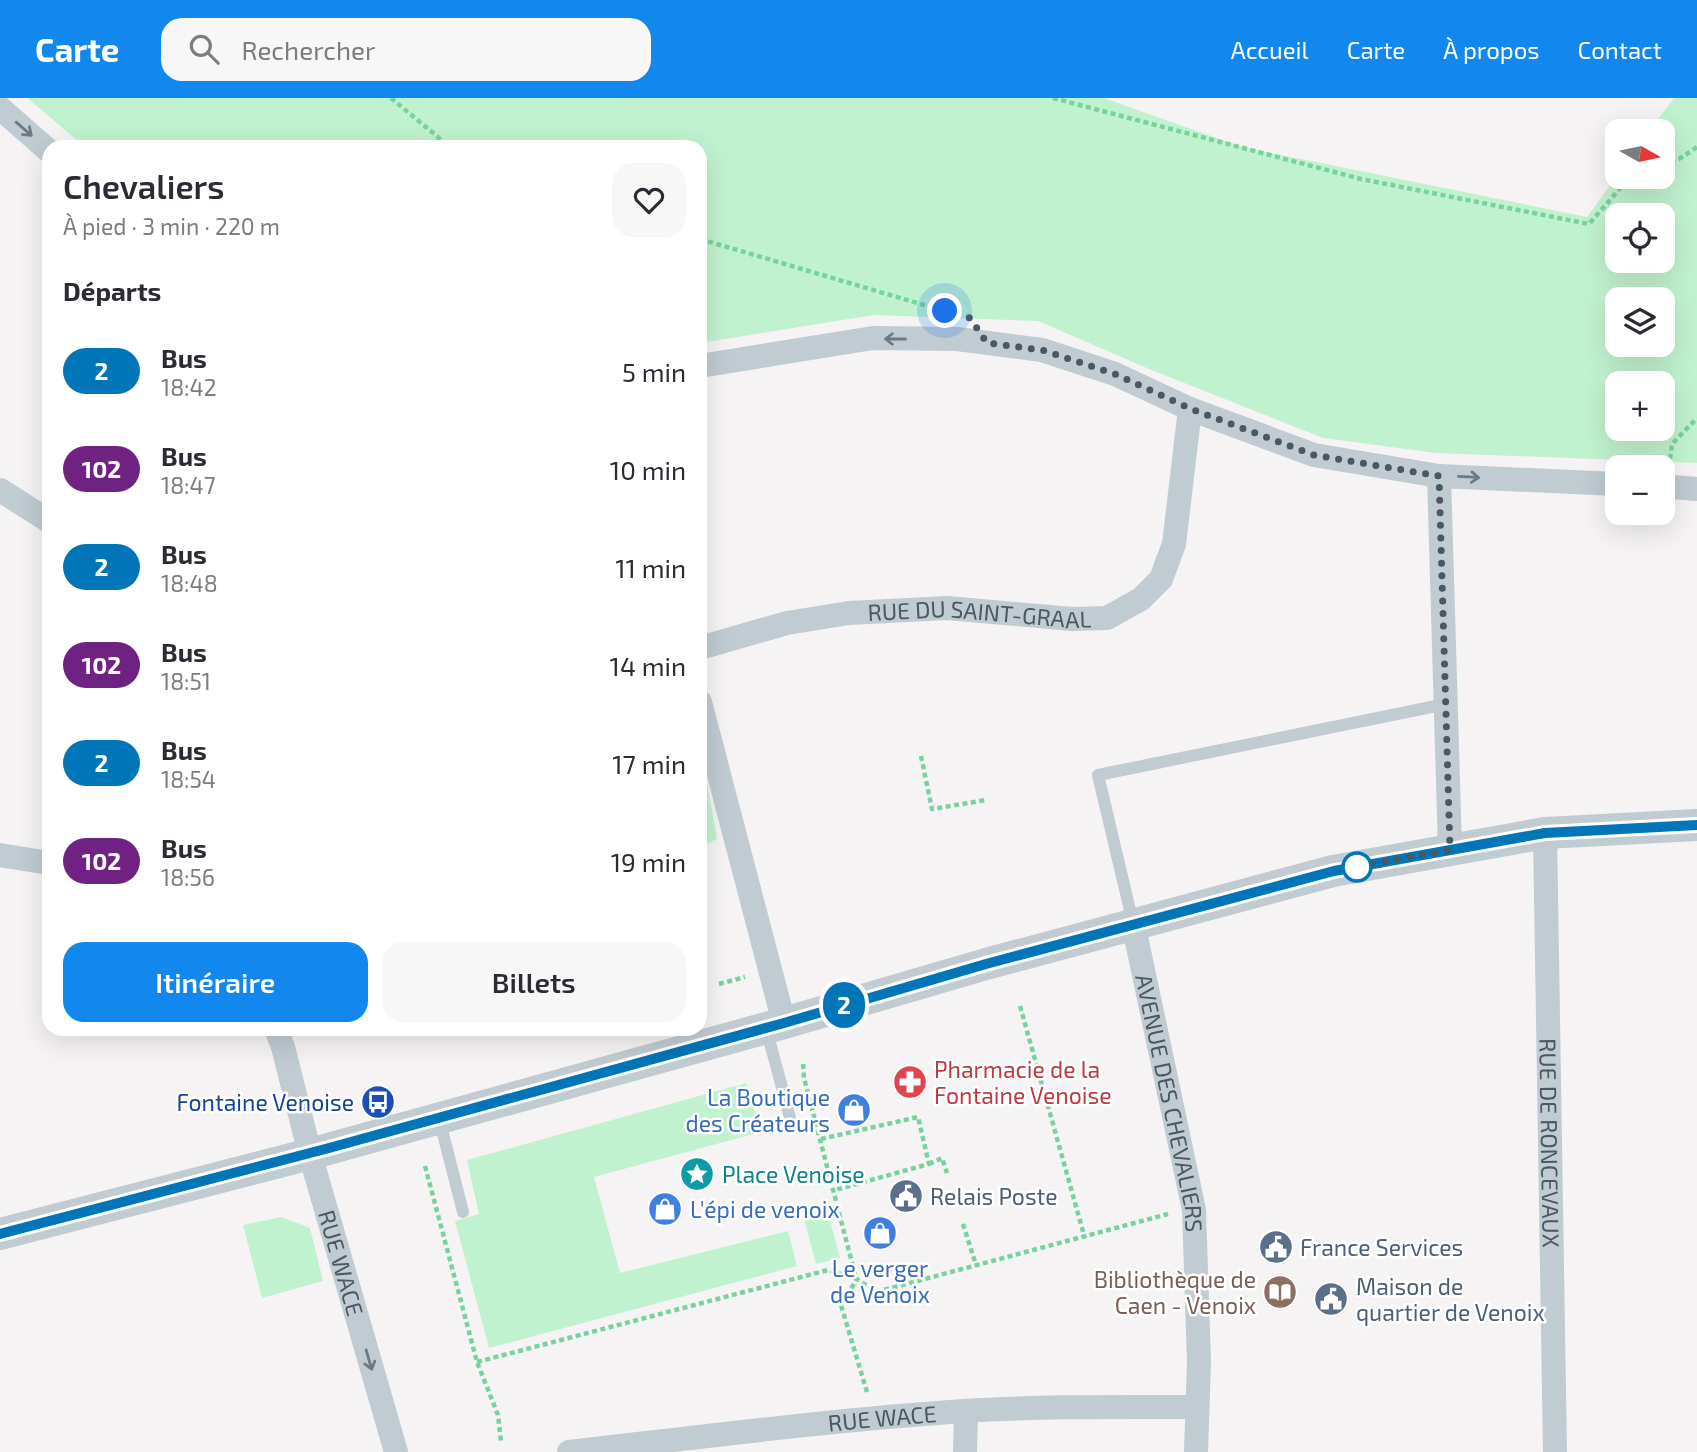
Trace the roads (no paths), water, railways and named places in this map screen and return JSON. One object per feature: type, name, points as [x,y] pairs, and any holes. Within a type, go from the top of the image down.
[{"type":"street","points":[[0,108],[42,145]]},
{"type":"street","points":[[707,365],[873,338],[957,339],[1042,350],[1115,374],[1191,409],[1314,455],[1439,476],[1605,483]]},
{"type":"street","name":"RUE DU SAINT-GRAAL","points":[[707,646],[787,623],[849,613],[947,608],[1072,619],[1107,618],[1141,598],[1161,579],[1174,544],[1191,409]]},
{"type":"street","points":[[1439,476],[1450,850]]},
{"type":"street","points":[[1675,487],[1697,489]]},
{"type":"street","points":[[0,490],[42,516]]},
{"type":"street","points":[[707,732],[775,1025]]},
{"type":"street","points":[[0,1234],[310,1154],[1133,923],[1334,871],[1545,833],[1697,825]]},
{"type":"street","name":"RUE DE RONCEVAUX","points":[[1545,833],[1555,1452]]},
{"type":"street","points":[[0,855],[42,862]]},
{"type":"street","name":"AVENUE DES CHEVALIERS","points":[[1133,923],[1194,1210],[1199,1362],[1196,1452]]},
{"type":"street","name":"RUE WACE","points":[[279,1036],[396,1452]]},
{"type":"street","name":"RUE WACE","points":[[569,1452],[800,1425],[966,1411],[1046,1407],[1197,1407]]},
{"type":"street","points":[[965,1452],[966,1411]]},
{"type":"lane","points":[[1133,923],[1098,775],[1446,704]]},
{"type":"lane","points":[[775,1025],[790,1121]]},
{"type":"lane","points":[[439,1118],[463,1212]]},
{"type":"place","name":"Pharmacie de la Fontaine Venoise","points":[[910,1082]]},
{"type":"place","name":"Fontaine Venoise","points":[[378,1102]]},
{"type":"place","name":"La Boutique des Créateurs","points":[[854,1110]]},
{"type":"place","name":"Place Venoise","points":[[697,1174]]},
{"type":"place","name":"Relais Poste","points":[[906,1196]]},
{"type":"place","name":"L'épi de venoix","points":[[665,1209]]},
{"type":"place","name":"Le verger de Venoix","points":[[880,1233]]},
{"type":"place","name":"France Services","points":[[1276,1247]]},
{"type":"place","name":"Bibliothèque de Caen - Venoix","points":[[1280,1292]]},
{"type":"place","name":"Maison de quartier de Venoix","points":[[1331,1299]]}]
